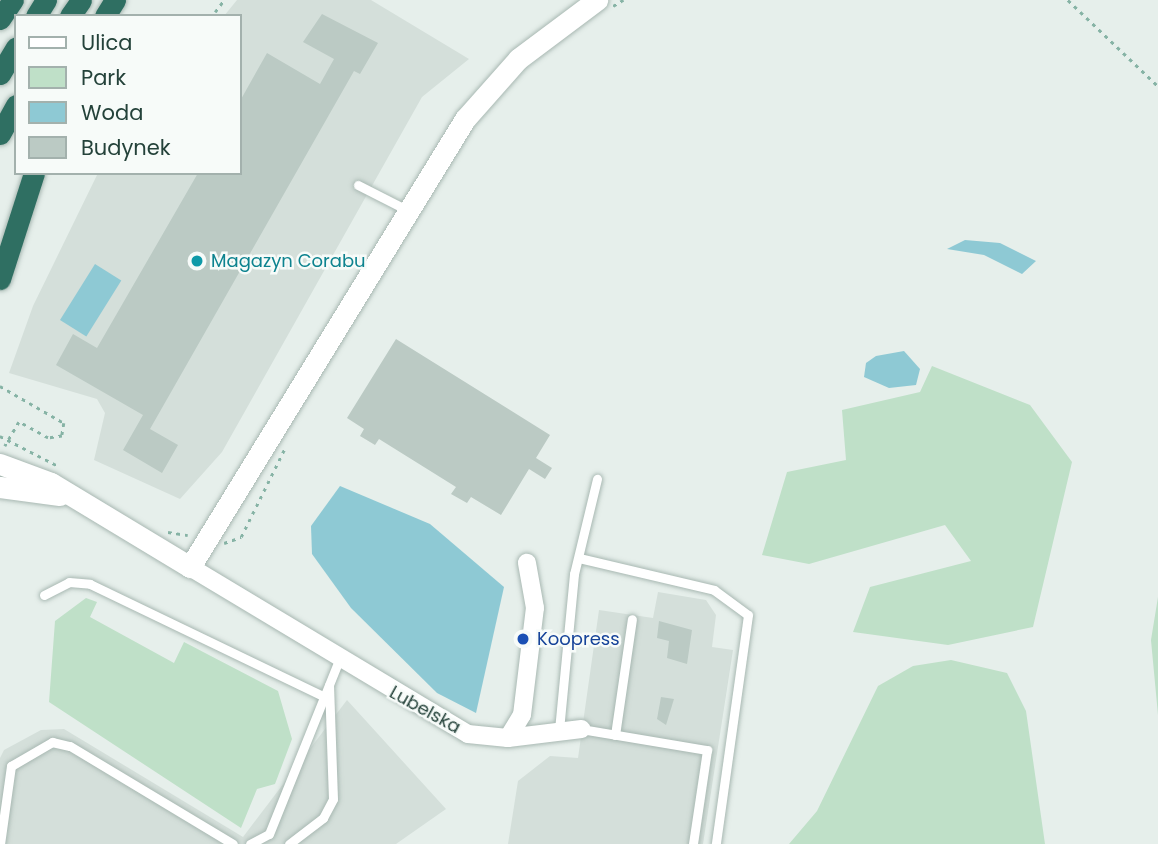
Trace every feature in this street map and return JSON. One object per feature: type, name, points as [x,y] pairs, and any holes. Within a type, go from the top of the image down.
[{"type":"highway","points":[[0,19],[13,0]]},
{"type":"highway","points":[[0,74],[14,50]]},
{"type":"highway","points":[[0,134],[14,109]]},
{"type":"highway","points":[[0,279],[33,175]]},
{"type":"street","points":[[0,464],[68,495],[190,566],[215,537],[407,210],[500,76],[599,6]]},
{"type":"street","points":[[0,487],[68,495]]},
{"type":"street","points":[[508,738],[522,715],[536,608],[527,563]]},
{"type":"street","name":"Lubelska","points":[[190,566],[320,649],[445,724],[468,734],[508,738],[582,729]]},
{"type":"lane","points":[[358,184],[407,210]]},
{"type":"lane","points":[[559,730],[579,558],[597,479]]},
{"type":"lane","points":[[579,558],[714,590],[748,615],[716,844]]},
{"type":"lane","points":[[44,594],[69,582],[90,584],[323,696]]},
{"type":"lane","points":[[615,735],[632,619]]},
{"type":"lane","points":[[250,844],[269,834],[339,660]]},
{"type":"lane","points":[[289,844],[323,818],[333,799],[329,683]]},
{"type":"lane","points":[[582,729],[707,750],[693,844]]},
{"type":"lane","points":[[0,844],[11,766],[52,742],[70,746],[233,844]]},
{"type":"path","points":[[215,12],[224,0]]},
{"type":"path","points":[[599,6],[623,0]]},
{"type":"path","points":[[1068,0],[1158,86]]},
{"type":"path","points":[[0,386],[64,424],[62,436],[48,438],[19,422],[6,439]]},
{"type":"path","points":[[0,436],[48,456],[62,472]]},
{"type":"path","points":[[157,526],[175,534],[200,528],[230,544],[241,537],[254,503],[286,442]]},
{"type":"shaded area","points":[[237,0],[371,0],[469,59],[422,97],[222,452],[180,499],[94,460],[105,413],[97,399],[9,373],[33,306],[97,175],[242,175],[242,14],[226,14]]},
{"type":"shaded area","points":[[658,592],[706,600],[716,615],[712,647],[733,650],[703,844],[508,844],[518,781],[550,756],[578,758],[599,610],[653,618]]},
{"type":"shaded area","points":[[347,700],[446,809],[396,844],[0,844],[0,758],[4,750],[41,730],[64,729],[243,837]]},
{"type":"green space","points":[[932,366],[1030,405],[1072,462],[1033,627],[948,645],[853,632],[870,587],[971,561],[945,525],[809,564],[762,555],[787,472],[846,460],[842,410],[920,392]]},
{"type":"green space","points":[[1158,597],[1158,715],[1151,640]]},
{"type":"green space","points":[[86,598],[97,602],[90,617],[174,663],[184,642],[278,691],[292,739],[275,784],[257,789],[241,828],[49,702],[55,621]]},
{"type":"green space","points":[[951,660],[1007,673],[1026,711],[1045,844],[789,844],[817,811],[878,686],[913,666]]},
{"type":"water","points":[[965,240],[1000,243],[1036,261],[1022,274],[984,255],[947,249]]},
{"type":"water","points":[[95,264],[121,280],[86,336],[60,320]]},
{"type":"water","points":[[904,351],[920,369],[916,385],[889,388],[864,377],[866,363],[876,356]]},
{"type":"water","points":[[340,486],[430,524],[504,587],[476,713],[437,693],[351,608],[312,554],[311,526]]},
{"type":"building","name":"Magazyn Corabu","points":[[322,14],[378,43],[360,74],[354,71],[150,429],[178,445],[162,473],[123,450],[143,415],[56,365],[73,334],[97,348],[197,175],[242,175],[242,97],[267,53],[320,84],[334,59],[303,42]]},
{"type":"building","points":[[396,339],[550,435],[536,458],[552,468],[545,479],[529,469],[501,515],[471,497],[467,503],[451,494],[456,487],[379,439],[375,445],[360,436],[364,429],[347,418]]},
{"type":"building","points":[[659,621],[692,630],[687,664],[667,658],[669,641],[657,638]]},
{"type":"building","points":[[661,697],[674,699],[666,725],[657,719]]},
{"type":"place","name":"Magazyn Corabu","points":[[197,261]]},
{"type":"place","name":"Koopress","points":[[523,639]]}]
